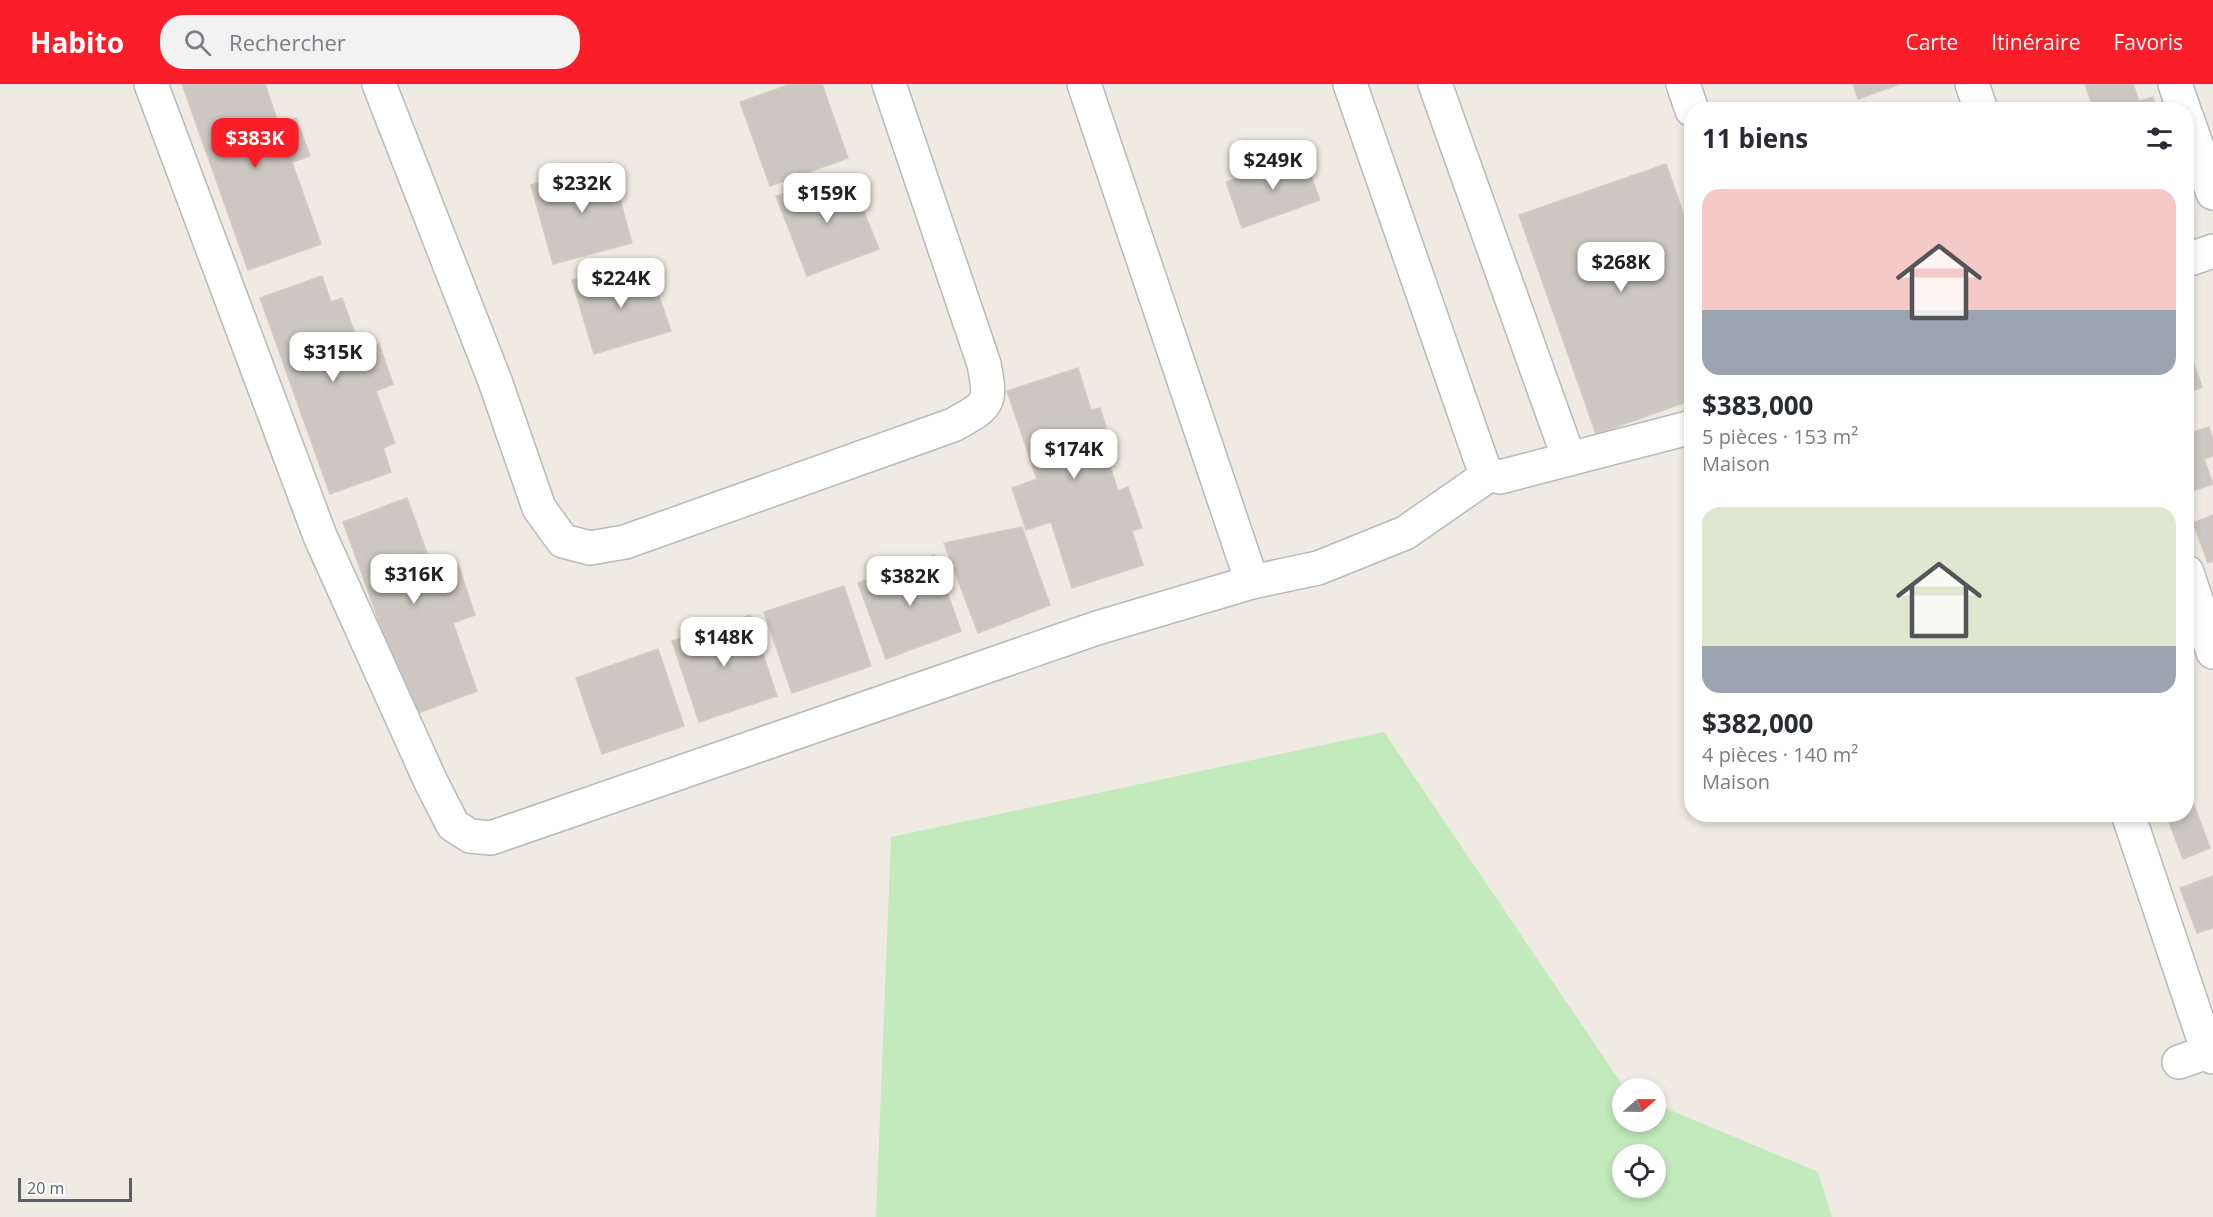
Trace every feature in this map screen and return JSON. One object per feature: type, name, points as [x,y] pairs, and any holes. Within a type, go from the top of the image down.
[{"type":"street","points":[[151,84],[320,536],[431,782],[453,825],[470,836],[491,838],[1097,628],[1252,582],[1318,568],[1405,533],[1490,474]]},
{"type":"street","points":[[379,84],[495,381],[539,508],[563,541],[590,548],[625,542],[953,425],[981,410],[990,392],[984,364],[889,84]]},
{"type":"street","points":[[1084,84],[1252,582]]},
{"type":"street","points":[[1350,84],[1484,469],[1500,477],[1684,429]]},
{"type":"street","points":[[1435,84],[1569,459]]},
{"type":"street","points":[[1683,84],[1689,102]]},
{"type":"street","points":[[1972,84],[1978,102]]},
{"type":"street","points":[[2175,84],[2181,102]]},
{"type":"street","points":[[2194,138],[2213,193]]},
{"type":"street","points":[[2194,258],[2213,251]]},
{"type":"street","points":[[2194,594],[2213,652]]},
{"type":"street","points":[[2130,822],[2203,1055]]},
{"type":"green space","points":[[1384,732],[1618,1078],[1612,1078],[1612,1132],[1666,1132],[1666,1108],[1818,1172],[1832,1217],[876,1217],[891,837]]},
{"type":"building","points":[[182,84],[265,84],[279,125],[296,118],[310,156],[292,162],[321,244],[248,270]]},
{"type":"building","points":[[791,84],[822,84],[848,158],[770,186],[740,102]]},
{"type":"building","points":[[1853,84],[1900,84],[1858,99]]},
{"type":"building","points":[[2085,84],[2133,84],[2139,101],[2153,97],[2155,102],[2091,102]]},
{"type":"building","points":[[1303,154],[1320,200],[1242,228],[1226,182]]},
{"type":"building","points":[[610,163],[632,243],[553,264],[531,185]]},
{"type":"building","points":[[1666,164],[1684,215],[1684,403],[1596,434],[1519,215]]},
{"type":"building","points":[[849,175],[879,249],[807,276],[776,196]]},
{"type":"building","points":[[649,268],[671,331],[594,354],[572,280]]},
{"type":"building","points":[[322,276],[331,302],[342,298],[361,350],[379,344],[393,384],[376,391],[395,443],[383,448],[391,472],[330,494],[260,298]]},
{"type":"building","points":[[2194,364],[2202,387],[2194,390]]},
{"type":"building","points":[[1078,368],[1091,410],[1100,408],[1111,442],[1103,445],[1118,491],[1128,487],[1142,528],[1132,531],[1143,565],[1072,588],[1051,522],[1026,530],[1012,488],[1037,479],[1007,391]]},
{"type":"building","points":[[2209,427],[2213,439],[2213,456],[2204,459],[2213,484],[2194,491],[2194,432]]},
{"type":"building","points":[[407,498],[434,572],[458,564],[475,615],[453,623],[477,691],[413,715],[343,522]]},
{"type":"building","points":[[2213,515],[2213,561],[2208,563],[2194,523]]},
{"type":"building","points":[[1022,527],[1050,605],[978,633],[944,543]]},
{"type":"building","points":[[934,555],[961,631],[886,659],[858,583]]},
{"type":"building","points":[[844,586],[871,666],[792,693],[764,612]]},
{"type":"building","points":[[750,615],[777,696],[699,722],[672,641]]},
{"type":"building","points":[[658,649],[684,726],[602,754],[576,678]]},
{"type":"building","points":[[2194,805],[2210,848],[2183,859],[2169,822],[2194,822]]},
{"type":"building","points":[[2213,876],[2213,928],[2197,933],[2180,888]]}]
